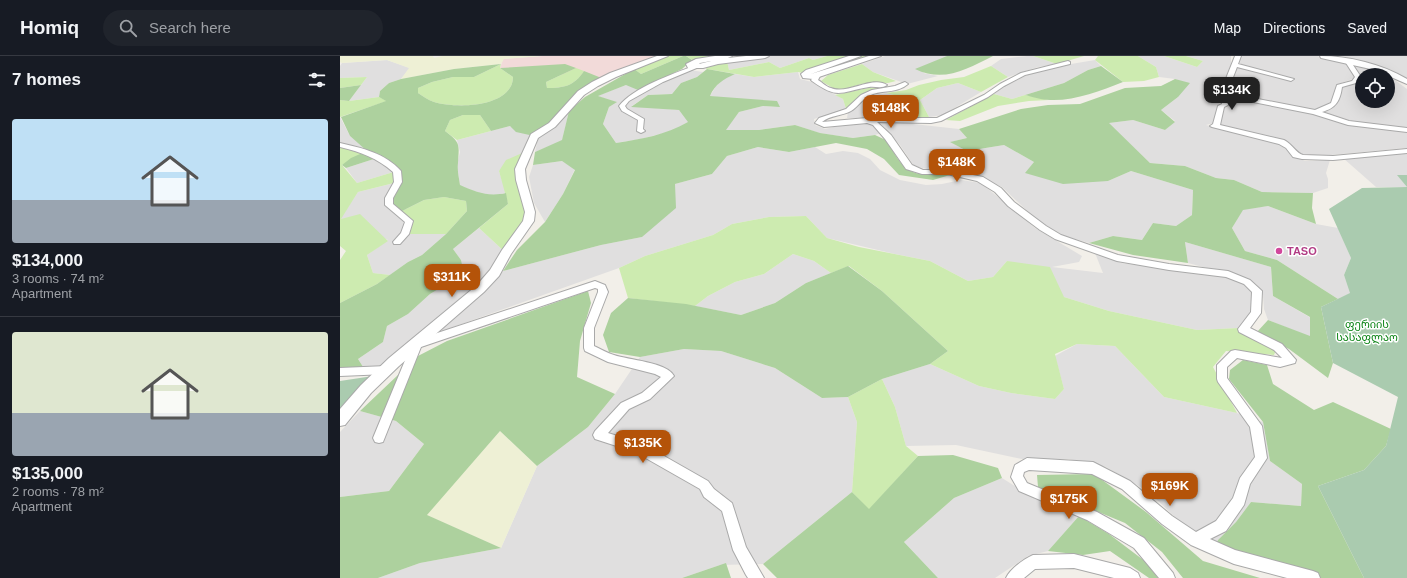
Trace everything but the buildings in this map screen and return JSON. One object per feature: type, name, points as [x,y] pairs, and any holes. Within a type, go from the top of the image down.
[{"type":"street","points":[[340,420],[366,389],[480,289],[496,273],[506,253],[528,221],[530,212],[521,180],[520,169],[534,136],[552,125],[581,93],[595,84],[613,75],[664,56]]},
{"type":"street","points":[[696,67],[691,66],[690,64],[728,56]]},
{"type":"street","points":[[641,131],[638,130],[641,126],[641,119],[624,110],[622,106],[622,104],[627,100],[661,81],[696,67],[718,62],[764,56]]},
{"type":"street","points":[[857,56],[805,74],[809,77],[817,76],[877,56]]},
{"type":"street","points":[[1238,56],[1224,94],[1225,105],[1221,106],[1215,126],[1281,142],[1289,146],[1296,155],[1302,157],[1334,158],[1407,151]]},
{"type":"street","points":[[1324,56],[1385,71],[1407,82]]},
{"type":"street","points":[[1315,112],[1330,108],[1337,102],[1339,86],[1354,82],[1358,77],[1349,62]]},
{"type":"street","points":[[817,76],[814,80],[829,90],[841,92],[870,85],[882,86],[895,83],[905,84],[897,88],[872,92],[863,96],[848,110],[821,119],[818,123],[824,125],[867,120],[932,121],[939,120],[986,96],[1002,85],[1023,74],[1068,63]]},
{"type":"street","points":[[1235,65],[1291,79]]},
{"type":"street","points":[[1224,94],[1315,112],[1348,123],[1407,130]]},
{"type":"street","points":[[867,120],[875,124],[888,137],[909,167],[922,172],[947,172],[980,179],[998,190],[1011,204],[1042,228],[1058,237],[1117,258],[1169,267],[1228,274],[1247,282],[1257,291],[1256,313],[1243,329],[1278,347],[1291,360],[1280,363],[1235,354],[1222,365],[1222,379],[1256,426],[1262,458],[1244,482],[1239,501],[1221,526],[1196,540]]},
{"type":"street","points":[[340,145],[368,151],[380,157],[397,171],[398,182],[389,198],[389,205],[409,221],[406,234],[397,242]]},
{"type":"street","points":[[379,438],[416,344],[595,284],[602,287],[603,292],[589,328],[589,348],[612,359],[658,370],[670,376],[646,396],[625,406],[599,434],[639,448],[704,485],[710,493],[727,507],[740,550],[750,570],[757,578]]},
{"type":"street","points":[[340,372],[387,370]]},
{"type":"street","points":[[1168,578],[1139,544],[1092,516],[1023,487],[1017,477],[1019,469],[1027,464],[1093,468],[1126,485],[1167,520],[1196,540],[1234,556],[1313,578]]},
{"type":"street","points":[[1013,578],[1032,562],[1074,561],[1130,575],[1133,578]]},
{"type":"shaded area","points":[[542,56],[664,56],[604,79],[500,68],[503,59]]},
{"type":"shaded area","points":[[730,56],[827,56],[813,60],[809,58],[780,68],[769,62],[729,70],[727,61]]},
{"type":"shaded area","points":[[885,56],[947,56],[923,73],[938,76],[907,84],[873,72],[862,64]]},
{"type":"shaded area","points":[[1033,56],[1057,64],[1038,67],[1008,77],[991,66],[1001,59]]},
{"type":"shaded area","points":[[1138,56],[1164,56],[1197,67],[1203,61],[1186,56],[1231,56],[1231,65],[1221,94],[1214,123],[1206,125],[1283,146],[1292,155],[1305,161],[1330,160],[1326,173],[1328,188],[1313,193],[1262,192],[1234,180],[1216,178],[1185,166],[1150,163],[1108,123],[1133,120],[1165,130],[1175,121],[1161,110],[1178,97],[1175,79],[1159,77],[1156,67]]},
{"type":"shaded area","points":[[1235,56],[1317,56],[1346,63],[1355,73],[1355,78],[1336,85],[1332,103],[1321,109],[1307,109],[1226,92]]},
{"type":"shaded area","points":[[1324,56],[1407,56],[1407,78],[1402,79],[1395,75],[1395,68],[1368,68]]},
{"type":"shaded area","points":[[387,60],[410,68],[401,79],[389,83],[380,91],[379,97],[349,101],[367,77],[340,78],[340,66],[342,63]]},
{"type":"shaded area","points":[[1095,60],[1101,66],[1088,70],[1064,83],[1012,99],[994,94],[1009,83],[1028,75],[1065,65]]},
{"type":"shaded area","points":[[1354,65],[1366,68],[1355,68]]},
{"type":"shaded area","points":[[682,69],[703,72],[697,77],[681,83],[672,94],[648,95],[632,106],[679,110],[689,122],[672,131],[641,139],[616,143],[603,124],[609,107],[616,102],[597,96],[626,85],[670,74]]},
{"type":"shaded area","points":[[798,72],[800,79],[812,82],[843,99],[846,109],[814,119],[815,125],[825,129],[869,121],[881,133],[853,138],[819,133],[795,125],[759,130],[725,130],[739,112],[763,106],[780,107],[710,96],[716,86],[725,78],[735,74],[754,77]]},
{"type":"shaded area","points":[[1355,80],[1355,108],[1395,108],[1395,80],[1407,89],[1407,130],[1347,121],[1322,113],[1331,109],[1336,104],[1340,98],[1341,86]]},
{"type":"shaded area","points":[[958,83],[981,92],[943,115],[929,117],[920,100],[937,88]]},
{"type":"shaded area","points":[[886,93],[909,99],[913,109],[891,109],[886,118],[847,118],[848,112],[873,95]]},
{"type":"shaded area","points":[[1227,96],[1307,111],[1347,124],[1378,129],[1407,131],[1407,148],[1309,157],[1300,155],[1289,143],[1220,126],[1224,108],[1228,107]]},
{"type":"shaded area","points":[[569,111],[562,141],[535,152],[539,134]]},
{"type":"shaded area","points":[[340,117],[350,136],[368,151],[340,145]]},
{"type":"shaded area","points":[[886,121],[959,129],[967,138],[951,142],[967,151],[1004,145],[1034,162],[1026,173],[1108,181],[1131,171],[1193,190],[1192,215],[1176,226],[1153,223],[1142,240],[1113,236],[1089,243],[1064,236],[1039,222],[1002,187],[980,177],[954,171],[931,170],[914,166],[900,145],[881,124]]},
{"type":"shaded area","points":[[510,126],[534,136],[529,150],[499,171],[506,193],[494,195],[482,194],[460,186],[457,164],[460,152],[457,140]]},
{"type":"shaded area","points":[[758,147],[789,152],[815,147],[826,154],[843,151],[858,153],[870,159],[880,170],[900,180],[926,185],[942,184],[961,180],[981,183],[1035,228],[1082,256],[1079,262],[1052,267],[1103,273],[1095,253],[1121,263],[1227,276],[1244,283],[1255,291],[1253,312],[1239,328],[1197,330],[1109,311],[1064,297],[1007,261],[993,277],[968,281],[930,261],[827,238],[806,216],[769,217],[732,224],[713,235],[645,256],[619,268],[439,332],[503,271],[601,245],[642,237],[675,184],[712,174],[727,156]]},
{"type":"shaded area","points":[[1407,153],[1407,175],[1398,175],[1407,187],[1376,187],[1343,158]]},
{"type":"shaded area","points":[[380,157],[397,171],[357,183],[346,168]]},
{"type":"shaded area","points":[[562,161],[575,169],[563,194],[545,222],[534,203],[529,177],[533,165]]},
{"type":"shaded area","points":[[398,182],[409,221],[406,234],[446,234],[422,255],[408,262],[390,275],[373,273],[367,255],[388,240],[340,219],[358,192]]},
{"type":"shaded area","points":[[1268,206],[1316,224],[1338,228],[1351,258],[1344,275],[1351,293],[1338,299],[1277,260],[1245,251],[1232,228],[1243,209]]},
{"type":"shaded area","points":[[479,228],[506,253],[495,273],[387,370],[365,370],[358,359],[383,342],[387,326],[408,314],[430,294],[450,282],[461,260],[453,249]]},
{"type":"shaded area","points":[[1185,242],[1271,267],[1273,296],[1311,318],[1310,337],[1268,320],[1264,309],[1263,295],[1256,284],[1240,277],[1188,263]]},
{"type":"shaded area","points":[[793,254],[814,261],[831,273],[806,283],[775,303],[741,315],[695,306],[708,296],[735,282],[764,274]]},
{"type":"shaded area","points":[[1077,344],[1115,346],[1164,397],[1237,413],[1263,422],[1270,461],[1302,484],[1301,506],[1251,502],[1236,522],[1218,540],[1215,546],[1183,525],[1149,492],[1106,467],[1068,459],[1036,462],[956,445],[906,446],[895,407],[882,379],[930,364],[979,386],[1011,393],[1055,399],[1064,389],[1055,356]]},
{"type":"shaded area","points":[[684,349],[721,351],[775,368],[822,398],[848,397],[857,422],[852,492],[763,564],[720,565],[682,578],[378,578],[420,563],[501,548],[537,466],[588,427],[615,394],[640,357]]},
{"type":"shaded area","points":[[360,411],[396,421],[424,444],[389,491],[340,497],[340,432]]},
{"type":"shaded area","points":[[1002,478],[1034,498],[1061,505],[1079,516],[1048,551],[1028,556],[995,578],[938,578],[904,542],[954,498]]},
{"type":"green space","points":[[340,56],[433,56],[434,58],[442,56],[542,56],[504,59],[501,64],[454,69],[401,79],[409,68],[387,60],[342,63],[340,62]]},
{"type":"green space","points":[[664,56],[683,56],[641,74],[632,68]]},
{"type":"green space","points":[[686,56],[730,56],[727,61],[729,70],[769,62],[780,68],[809,58],[813,60],[827,56],[877,56],[817,76],[798,72],[754,77],[707,69]]},
{"type":"green space","points":[[686,56],[692,60],[682,69],[638,90],[626,85],[598,96],[617,102],[609,107],[603,124],[616,143],[662,133],[688,122],[679,110],[631,107],[648,95],[672,94],[681,83],[697,77],[707,69],[735,74],[720,82],[714,88],[710,96],[777,101],[780,107],[763,106],[739,112],[726,130],[759,130],[795,125],[820,133],[853,138],[875,135],[888,141],[897,158],[907,169],[915,173],[950,175],[933,180],[899,175],[884,159],[867,149],[836,143],[789,152],[758,147],[727,156],[712,174],[675,184],[676,208],[642,237],[601,245],[503,271],[517,250],[545,222],[563,194],[575,170],[562,161],[533,165],[535,152],[562,140],[569,111],[585,97],[634,69],[641,74]]},
{"type":"green space","points":[[947,56],[993,56],[965,70],[955,73],[936,75],[915,69]]},
{"type":"green space","points":[[1033,56],[1084,56],[1057,64]]},
{"type":"green space","points":[[1098,56],[1138,56],[1156,67],[1159,77],[1144,81],[1123,82],[1095,60]]},
{"type":"green space","points":[[1164,56],[1186,56],[1203,61],[1197,67]]},
{"type":"green space","points":[[501,64],[500,68],[513,77],[511,86],[497,99],[476,104],[453,105],[432,101],[418,93],[418,88],[432,82],[453,77],[474,77]]},
{"type":"green space","points":[[501,64],[474,77],[453,77],[432,82],[418,88],[418,93],[432,101],[453,105],[476,104],[497,99],[505,93],[513,81],[513,77],[500,68],[565,64],[576,68],[546,82],[547,88],[564,87],[576,80],[584,71],[604,79],[567,107],[534,136],[516,132],[510,126],[491,131],[480,115],[463,115],[450,120],[445,131],[454,138],[458,144],[460,185],[482,193],[506,193],[508,204],[453,249],[461,260],[463,270],[450,282],[430,294],[408,314],[387,326],[383,342],[358,359],[365,370],[340,372],[340,303],[377,284],[408,262],[422,255],[446,234],[467,211],[466,201],[444,197],[424,200],[398,213],[389,205],[398,182],[397,171],[380,157],[346,168],[342,165],[351,158],[367,151],[350,136],[341,117],[386,101],[379,97],[380,91],[389,83],[401,79],[454,69]]},
{"type":"green space","points":[[862,64],[873,72],[896,81],[888,83],[861,84],[842,90],[833,88],[821,81],[828,75]]},
{"type":"green space","points":[[991,66],[1008,77],[981,92],[958,83],[937,88],[920,100],[929,117],[911,119],[886,118],[891,109],[913,108],[909,99],[886,93],[906,90],[919,85],[941,80],[964,77]]},
{"type":"green space","points":[[1101,66],[1123,82],[1096,92],[1069,99],[1047,100],[1025,95],[1064,83],[1088,70]]},
{"type":"green space","points":[[576,68],[584,71],[572,83],[564,87],[547,88],[546,82]]},
{"type":"green space","points":[[367,77],[361,85],[340,88],[340,78]]},
{"type":"green space","points":[[1175,79],[1190,83],[1178,97],[1161,110],[1175,122],[1165,130],[1133,120],[1109,123],[1150,163],[1185,166],[1216,178],[1234,180],[1262,192],[1313,193],[1312,208],[1316,224],[1268,206],[1243,210],[1232,228],[1245,251],[1277,260],[1338,299],[1321,307],[1333,363],[1328,378],[1289,349],[1257,332],[1268,320],[1310,336],[1310,317],[1273,296],[1271,267],[1185,242],[1188,263],[1133,255],[1089,243],[1113,236],[1142,240],[1153,223],[1176,226],[1192,215],[1193,190],[1131,171],[1108,181],[1063,184],[1025,173],[1034,162],[1004,145],[967,151],[950,142],[967,138],[959,129],[1021,109],[1048,105],[1080,104],[1125,88],[1161,86]]},
{"type":"green space","points":[[361,85],[349,101],[340,100],[340,88]]},
{"type":"green space","points":[[898,86],[870,93],[858,99],[846,109],[843,99],[835,95],[868,88]]},
{"type":"green space","points":[[994,94],[1012,99],[1025,95],[1049,100],[1029,101],[998,106],[960,121],[946,120]]},
{"type":"green space","points":[[379,97],[387,101],[340,117],[340,100],[349,101]]},
{"type":"green space","points":[[463,115],[480,115],[491,131],[457,140],[445,131],[450,120]]},
{"type":"green space","points":[[340,145],[368,151],[342,165],[357,183],[397,171],[398,182],[358,192],[341,219],[360,214],[388,241],[367,255],[373,273],[390,275],[377,284],[340,303],[340,260],[346,251],[340,246]]},
{"type":"green space","points":[[529,150],[523,162],[530,212],[506,253],[479,228],[508,204],[499,171],[506,160]]},
{"type":"green space","points":[[1397,175],[1407,175],[1407,187]]},
{"type":"green space","name":"ფერიის სასაფლაო","points":[[1407,187],[1407,578],[1364,578],[1318,486],[1364,470],[1386,446],[1398,397],[1333,363],[1321,307],[1350,293],[1344,275],[1351,258],[1329,209],[1362,188]]},
{"type":"green space","points":[[444,197],[466,201],[467,211],[446,234],[405,234],[409,221],[398,213],[424,200]]},
{"type":"green space","points":[[806,216],[827,238],[859,247],[930,261],[968,281],[993,277],[1007,261],[1050,267],[1064,297],[1109,311],[1197,330],[1239,328],[1276,350],[1274,355],[1226,351],[1213,367],[1237,413],[1164,397],[1115,346],[1077,344],[1055,354],[1064,389],[1055,399],[1011,393],[979,386],[930,364],[948,351],[882,291],[849,266],[831,273],[814,261],[793,254],[764,274],[735,282],[708,296],[695,306],[628,298],[619,268],[645,256],[713,235],[732,224],[769,217]]},
{"type":"green space","points":[[848,266],[882,291],[948,351],[930,364],[882,379],[848,397],[822,398],[775,368],[721,351],[684,349],[640,357],[609,352],[603,335],[611,313],[628,298],[686,304],[741,315],[775,303],[806,283]]},
{"type":"green space","points":[[588,291],[591,303],[580,341],[577,377],[615,394],[588,427],[537,466],[500,431],[427,515],[501,548],[420,563],[378,578],[340,578],[340,497],[389,491],[424,444],[396,421],[360,411],[418,356],[447,341]]},
{"type":"green space","points":[[1243,360],[1267,365],[1273,384],[1314,410],[1333,402],[1391,429],[1386,446],[1364,470],[1318,486],[1364,578],[1319,578],[1215,546],[1218,540],[1236,522],[1251,502],[1301,506],[1302,484],[1270,461],[1263,422],[1229,379],[1230,370]]},
{"type":"green space","points":[[373,376],[340,415],[340,381]]},
{"type":"green space","points":[[882,379],[895,407],[906,446],[918,456],[869,510],[852,492],[857,422],[848,397]]},
{"type":"green space","points":[[500,431],[537,466],[501,548],[426,515]]},
{"type":"green space","points":[[953,455],[998,468],[1002,478],[954,498],[904,542],[938,578],[777,578],[763,564],[852,492],[869,509],[918,456]]},
{"type":"green space","points":[[1094,474],[1146,512],[1203,561],[1260,578],[1183,578],[1162,552],[1125,523],[1038,487],[1037,475]]},
{"type":"green space","points":[[1079,516],[1109,534],[1146,562],[1158,578],[1149,578],[1110,551],[1083,555],[1048,551]]},
{"type":"green space","points":[[726,563],[731,578],[682,578],[720,565]]},
{"type":"place","name":"TASO","points":[[1279,251]]}]
